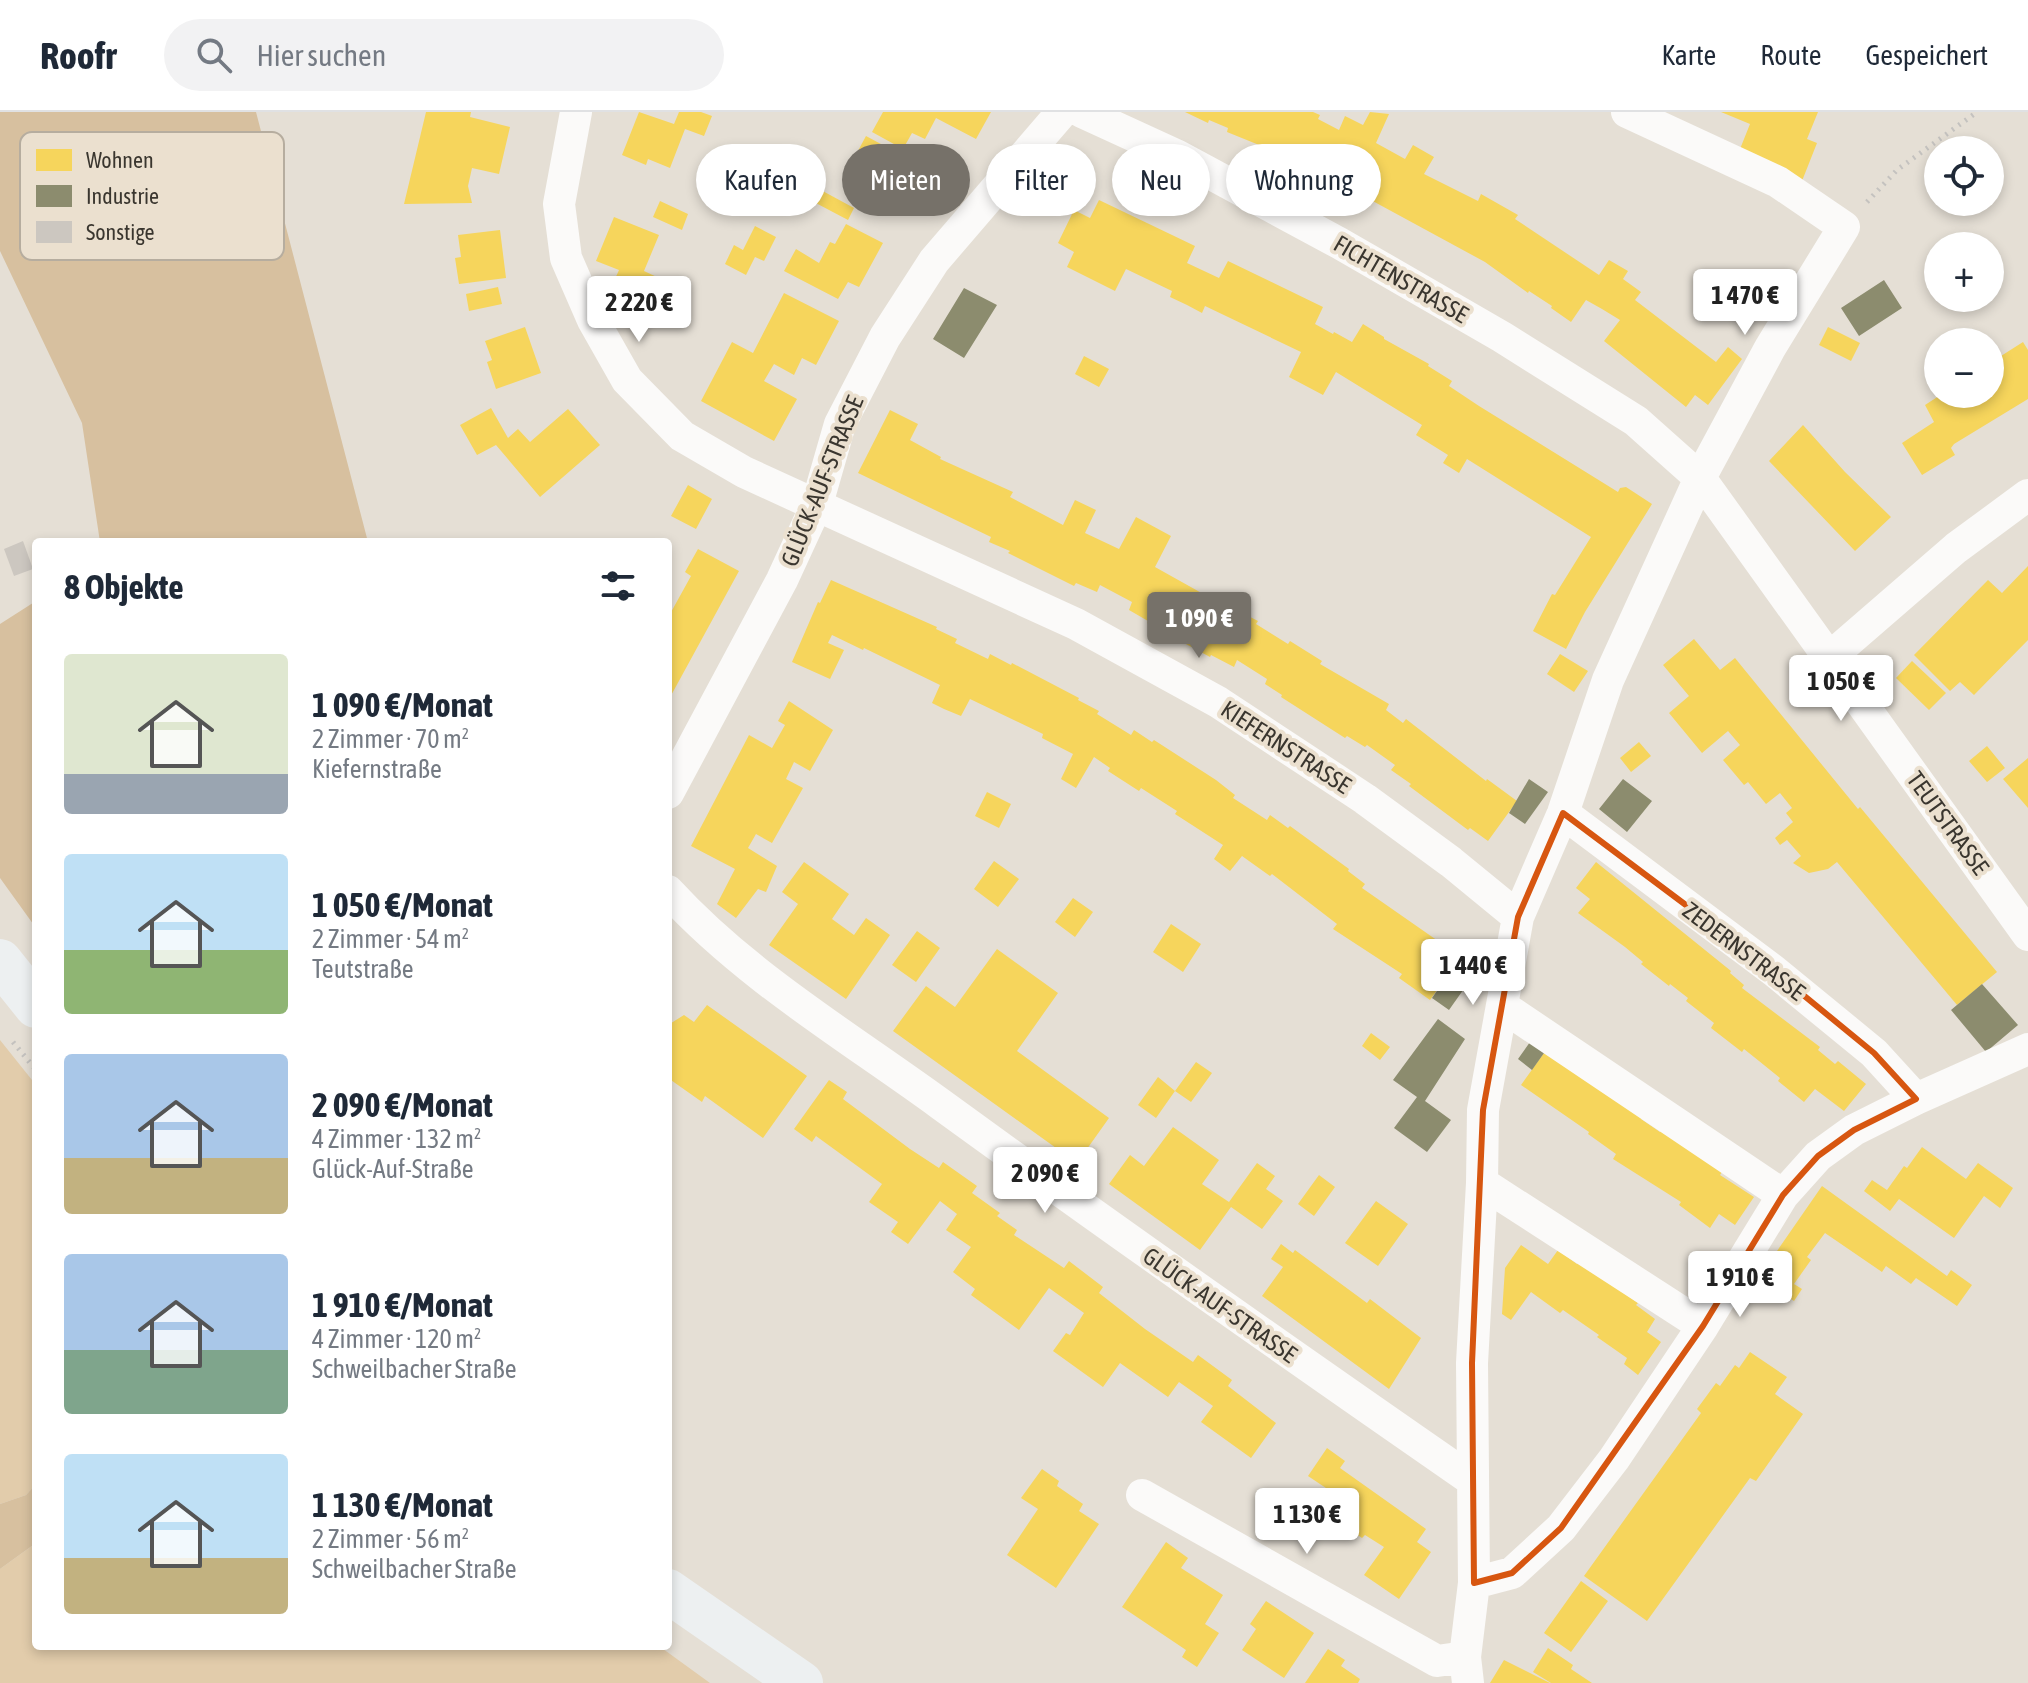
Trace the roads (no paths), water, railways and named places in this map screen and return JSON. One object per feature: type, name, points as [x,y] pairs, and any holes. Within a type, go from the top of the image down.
[{"type":"main road","points":[[0,961],[22,1021]]},
{"type":"main road","points":[[672,1594],[801,1683]]},
{"type":"street","name":"KIEFERNSTRASSE","points":[[576,112],[559,204],[566,258],[593,320],[627,380],[682,436],[744,472],[1076,624],[1218,702],[1365,799],[1451,862],[1518,917]]},
{"type":"street","name":"GLÜCK-AUF-STRASSE","points":[[672,786],[782,580],[817,504],[840,424],[885,337],[934,261],[1062,112]]},
{"type":"street","name":"FICHTENSTRASSE","points":[[1082,112],[1178,156],[1312,228],[1502,337],[1636,421],[1700,478]]},
{"type":"street","points":[[1142,1495],[1437,1661],[1466,1670],[1474,1583],[1472,1363],[1483,1110],[1518,917],[1563,813],[1608,680],[1700,478],[1770,348],[1844,227],[1778,182],[1627,112]]},
{"type":"street","name":"TEUTSTRASSE","points":[[1700,478],[2028,935]]},
{"type":"street","points":[[1829,658],[1956,548],[2028,495]]},
{"type":"street","name":"ZEDERNSTRASSE","points":[[1563,813],[1774,971],[1874,1053],[1916,1099]]},
{"type":"street","name":"GLÜCK-AUF-STRASSE","points":[[672,895],[697,922],[785,994],[1182,1280],[1472,1480]]},
{"type":"street","points":[[1502,1006],[1783,1195]]},
{"type":"street","points":[[1474,1583],[1512,1573],[1561,1528],[1614,1459],[1703,1326],[1783,1195],[1818,1156],[1854,1130],[2028,1049]]},
{"type":"street","points":[[1482,1183],[1703,1326]]}]
